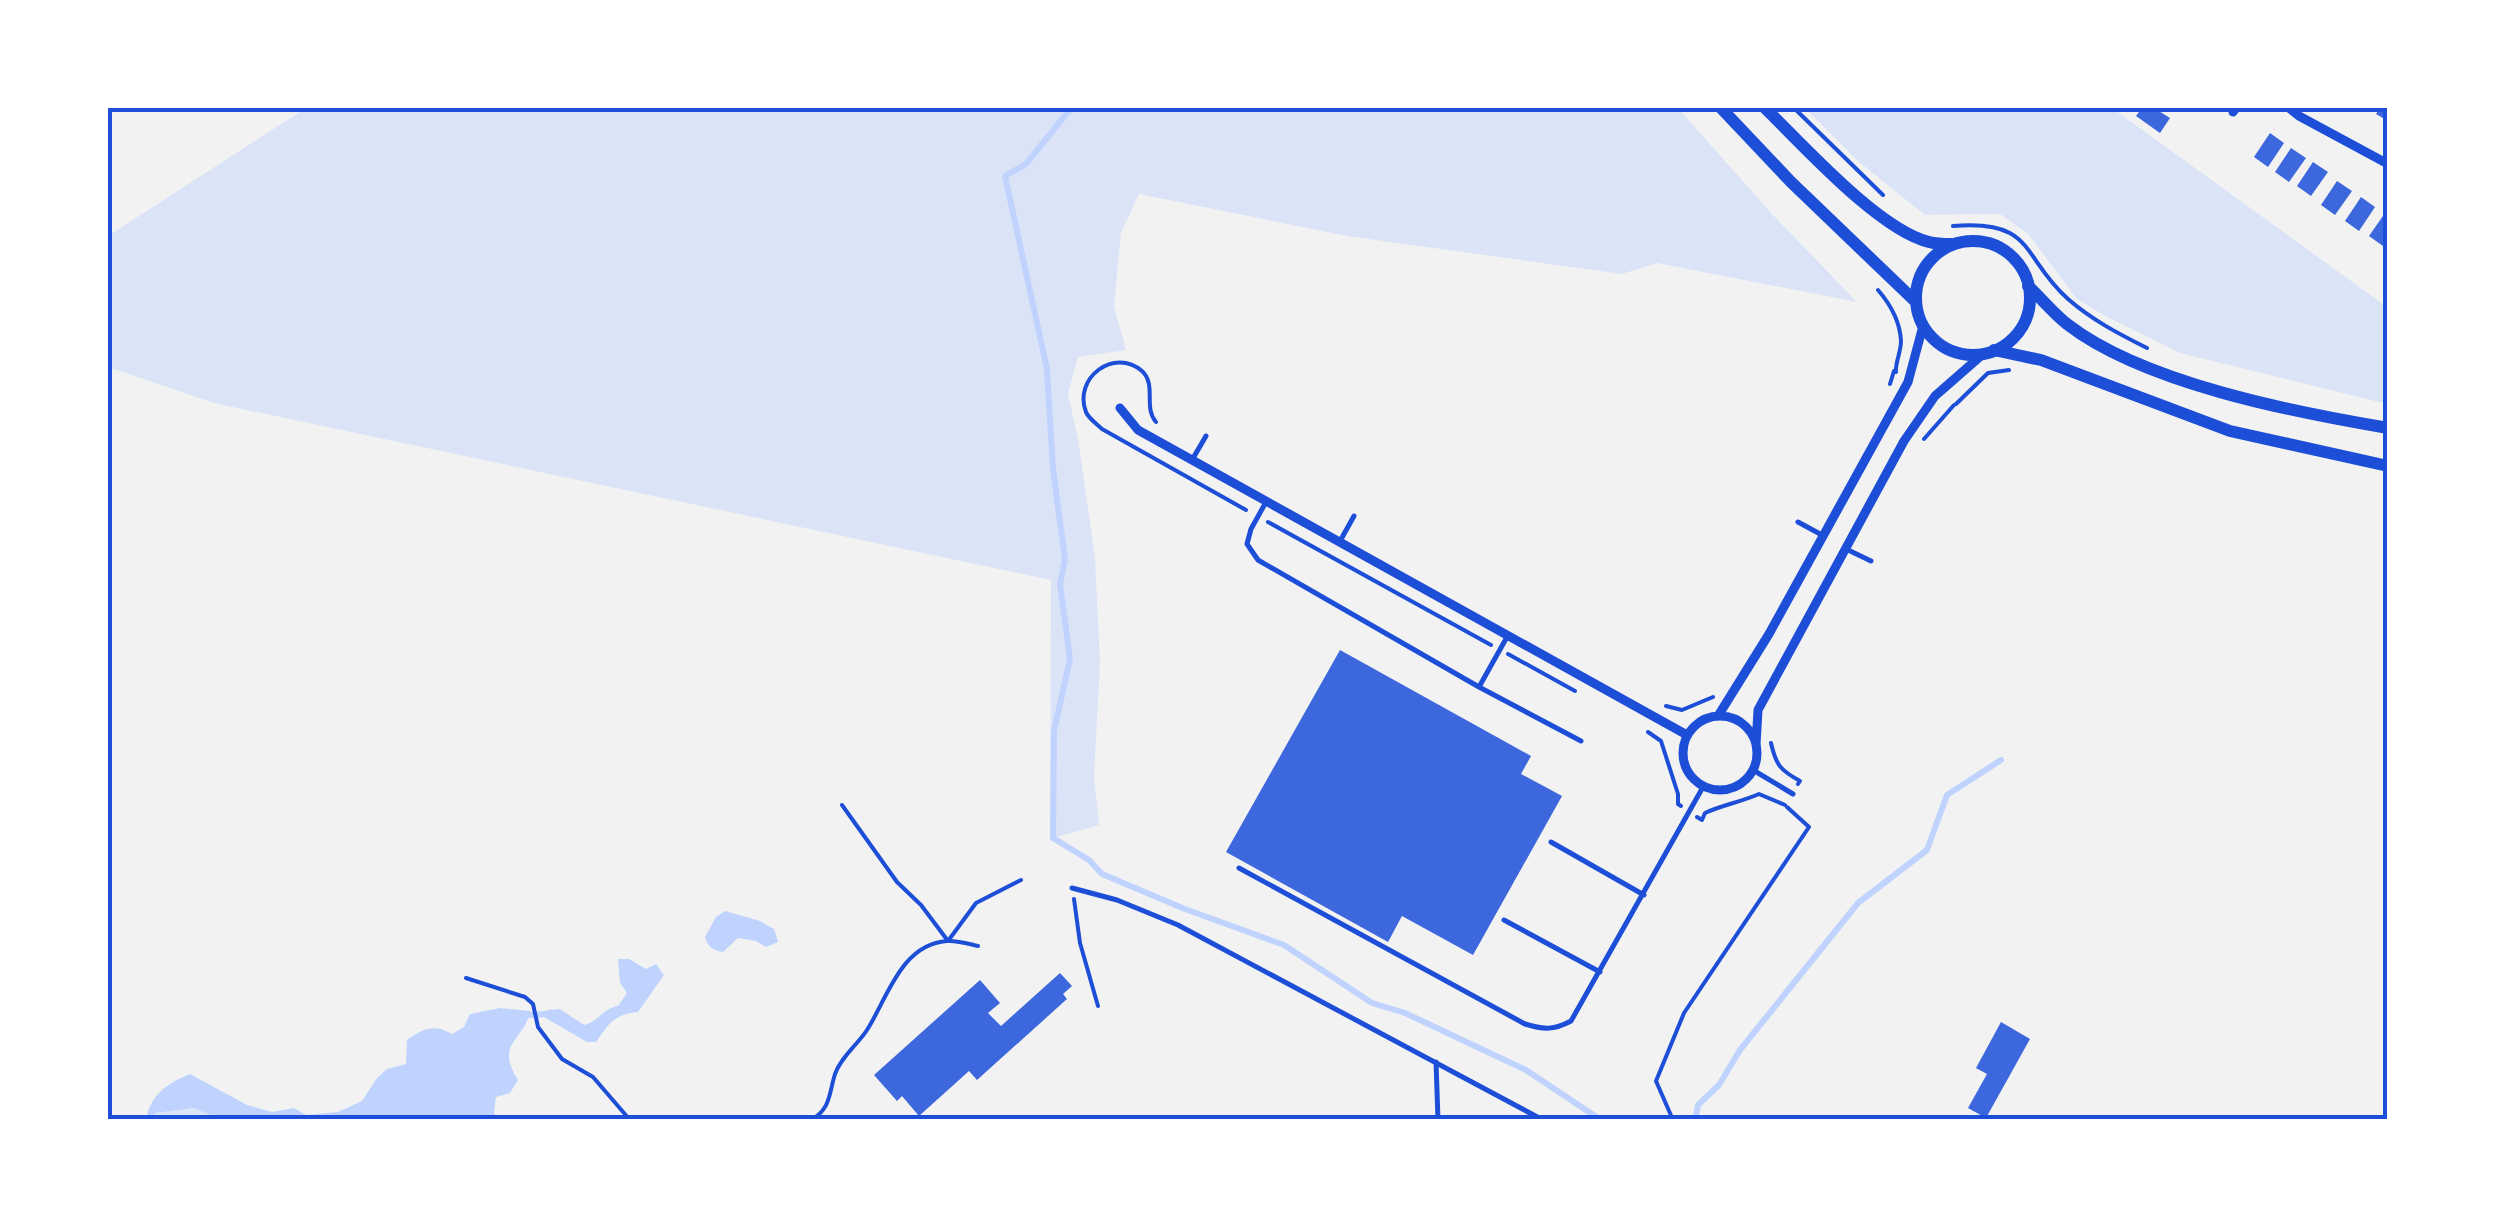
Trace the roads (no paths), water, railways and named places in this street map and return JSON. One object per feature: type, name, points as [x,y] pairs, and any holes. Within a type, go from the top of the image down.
[{"type":"main road","points":[[1721,108],[1791,182],[1916,302]]},
{"type":"main road","points":[[1765,108],[1839,182],[1892,223],[1927,242],[1983,242],[2000,248],[2014,259],[2028,286],[2067,324],[2120,355],[2203,387],[2388,428]]},
{"type":"main road","points":[[1953,244],[1926,264],[1916,302],[1923,326],[1945,348],[1957,353],[1989,352],[2042,360],[2230,431],[2388,466]]},
{"type":"main road","points":[[1989,352],[2016,335],[2023,324],[2028,311],[2028,286]]},
{"type":"street","points":[[2289,108],[2388,164]]},
{"type":"street","points":[[1718,716],[1825,536],[1908,382],[1923,326]]},
{"type":"street","points":[[1756,745],[1743,724],[1718,716],[1700,722],[1687,736],[1683,759],[1686,770],[1704,787],[1726,790],[1737,786],[1753,770],[1756,745],[1758,710],[1904,441],[1935,396],[1989,352]]},
{"type":"street","points":[[1120,408],[1138,430],[1687,736]]},
{"type":"lane","points":[[1192,460],[1206,436]]},
{"type":"lane","points":[[1266,502],[1247,544],[1258,560],[1581,742]]},
{"type":"lane","points":[[1339,543],[1354,516]]},
{"type":"lane","points":[[1798,522],[1825,536]]},
{"type":"lane","points":[[1846,548],[1870,561]]},
{"type":"lane","points":[[1479,687],[1506,637]]},
{"type":"lane","points":[[1753,770],[1792,794]]},
{"type":"lane","points":[[1239,868],[1525,1024],[1542,1030],[1556,1029],[1571,1022],[1704,787]]},
{"type":"lane","points":[[1551,842],[1644,895]]},
{"type":"lane","points":[[1072,888],[1117,900],[1178,925],[1544,1120]]},
{"type":"lane","points":[[1504,920],[1600,972]]},
{"type":"lane","points":[[1436,1062],[1438,1120]]},
{"type":"water","points":[[725,911],[774,929],[778,942],[766,947],[738,938],[723,952],[713,949],[705,937],[716,917]]},
{"type":"water","points":[[618,959],[629,959],[646,969],[656,964],[664,975],[638,1012],[613,1021],[596,1042],[587,1042],[544,1017],[547,1010],[560,1009],[584,1025],[618,1006],[627,993],[620,983]]},
{"type":"water","points":[[500,1008],[530,1011],[510,1049],[511,1067],[518,1080],[510,1093],[496,1097],[494,1113],[498,1119],[223,1120],[194,1108],[155,1113],[152,1119],[146,1119],[162,1090],[190,1074],[247,1105],[272,1112],[294,1108],[306,1115],[338,1112],[362,1101],[387,1069],[406,1064],[407,1040],[413,1036],[434,1028],[452,1034],[464,1027],[470,1014]]},
{"type":"waterway","points":[[1071,108],[1026,164],[1005,176],[1047,369],[1053,469],[1065,559],[1060,584],[1070,659],[1054,731],[1053,838],[1089,860],[1102,874],[1284,945],[1372,1003],[1405,1013],[1526,1070],[1601,1120]]},
{"type":"waterway","points":[[1695,1120],[1698,1105],[1719,1085],[1740,1050],[1858,903],[1927,850],[1947,795],[2001,760]]},
{"type":"waterway","points":[[530,1015],[546,1014]]}]
